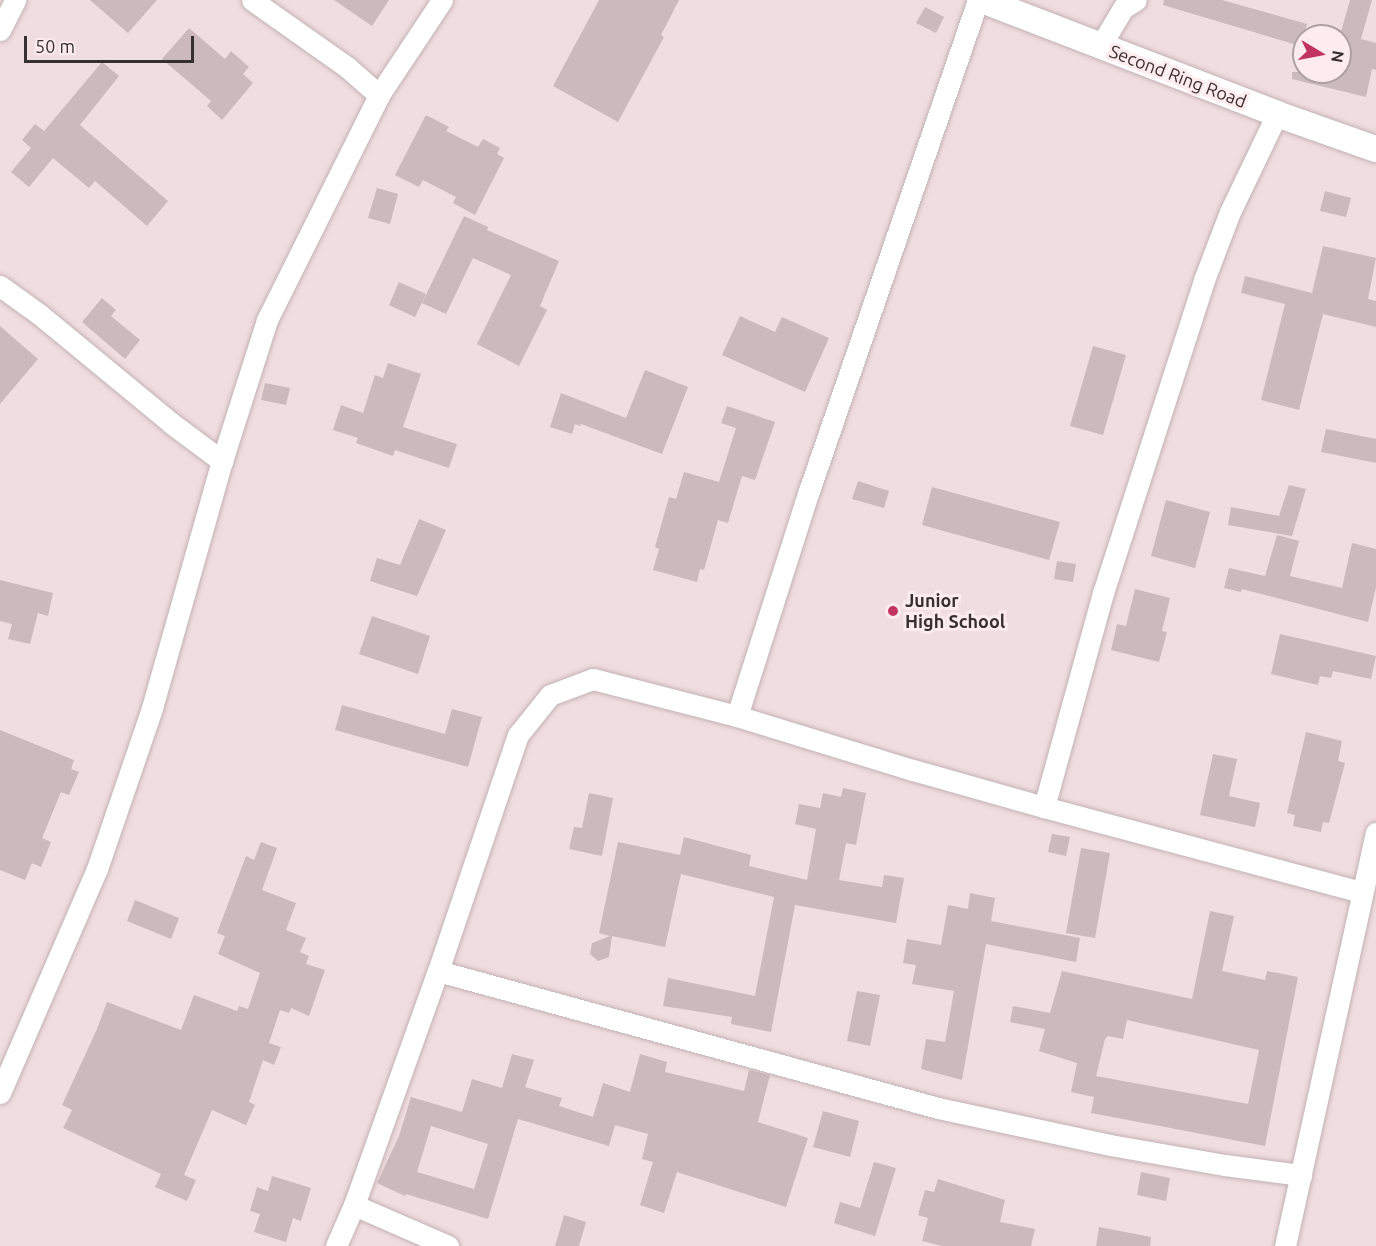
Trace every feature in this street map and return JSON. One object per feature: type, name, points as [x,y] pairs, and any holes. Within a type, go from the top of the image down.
[{"type":"street","points":[[0,30],[15,0]]},
{"type":"street","points":[[252,0],[347,67],[379,95]]},
{"type":"street","points":[[0,1093],[97,869],[152,708],[191,578],[222,461],[267,320],[379,95],[442,0]]},
{"type":"street","points":[[737,716],[809,491],[980,0]]},
{"type":"street","name":"Second Ring Road","points":[[980,0],[1277,114],[1376,149]]},
{"type":"street","points":[[1101,45],[1123,8],[1136,0]]},
{"type":"street","points":[[1044,807],[1103,593],[1204,280],[1230,212],[1277,114]]},
{"type":"street","points":[[0,286],[39,314],[171,423],[222,461]]},
{"type":"street","points":[[336,1246],[354,1205],[438,971],[518,735],[550,696],[593,679],[737,716],[1044,807],[1362,892]]},
{"type":"street","points":[[1285,1246],[1376,833]]},
{"type":"street","points":[[438,971],[938,1108],[1110,1145],[1225,1165],[1301,1175]]},
{"type":"street","points":[[354,1205],[448,1246]]},
{"type":"building","points":[[90,0],[157,0],[128,33]]},
{"type":"building","points":[[334,0],[389,0],[372,26]]},
{"type":"building","points":[[599,0],[679,0],[661,35],[664,37],[618,122],[553,86]]},
{"type":"building","points":[[1164,0],[1222,0],[1307,24],[1292,24],[1292,44],[1163,5]]},
{"type":"building","points":[[1350,0],[1372,0],[1361,39],[1376,43],[1376,70],[1372,69],[1366,97],[1313,84],[1352,84],[1352,24],[1343,24]]},
{"type":"building","points":[[925,7],[944,17],[936,33],[916,23]]},
{"type":"building","points":[[189,28],[225,59],[231,51],[249,67],[243,74],[253,83],[222,120],[207,106],[211,101],[162,59]]},
{"type":"building","points":[[102,62],[119,76],[80,125],[168,201],[147,226],[95,181],[89,188],[53,158],[29,187],[11,172],[31,148],[22,140],[35,124],[44,131]]},
{"type":"building","points":[[426,115],[449,127],[446,131],[478,147],[483,139],[500,148],[497,154],[504,158],[475,215],[453,203],[456,197],[423,180],[419,187],[395,175]]},
{"type":"building","points":[[377,188],[398,194],[390,224],[368,218]]},
{"type":"building","points":[[1325,191],[1351,198],[1346,217],[1320,211]]},
{"type":"building","points":[[464,216],[488,227],[487,230],[559,261],[540,306],[547,310],[519,366],[477,344],[511,275],[473,258],[446,314],[422,303]]},
{"type":"building","points":[[1323,246],[1376,258],[1368,299],[1376,301],[1376,327],[1323,314],[1299,410],[1261,400],[1285,304],[1241,293],[1245,276],[1312,293]]},
{"type":"building","points":[[399,282],[426,294],[415,317],[389,305]]},
{"type":"building","points":[[102,298],[116,310],[111,316],[140,340],[125,359],[82,322]]},
{"type":"building","points":[[740,316],[775,332],[782,317],[829,338],[805,392],[722,355]]},
{"type":"building","points":[[0,326],[38,359],[0,404]]},
{"type":"building","points":[[1093,346],[1126,355],[1103,435],[1070,426]]},
{"type":"building","points":[[388,363],[421,374],[403,427],[457,444],[449,468],[395,450],[393,456],[356,443],[358,438],[333,430],[341,405],[363,413],[375,375],[383,378]]},
{"type":"building","points":[[645,370],[688,387],[662,454],[581,424],[580,426],[575,424],[572,434],[550,427],[561,393],[626,418]]},
{"type":"building","points":[[265,383],[290,388],[286,405],[261,400]]},
{"type":"building","points":[[727,406],[775,422],[755,480],[742,476],[728,523],[718,520],[704,570],[700,569],[697,582],[653,570],[659,549],[655,547],[669,497],[676,499],[684,472],[719,482],[736,428],[721,423]]},
{"type":"building","points":[[1326,429],[1376,439],[1376,463],[1321,452]]},
{"type":"building","points":[[858,481],[889,491],[884,508],[852,499]]},
{"type":"building","points":[[1289,485],[1306,489],[1292,536],[1228,525],[1231,507],[1279,516]]},
{"type":"building","points":[[932,487],[1060,522],[1049,560],[922,525]]},
{"type":"building","points":[[1166,500],[1210,512],[1195,568],[1151,556]]},
{"type":"building","points":[[419,519],[446,530],[417,596],[370,581],[377,558],[400,565]]},
{"type":"building","points":[[1277,535],[1299,541],[1290,576],[1342,588],[1352,543],[1376,549],[1376,587],[1368,622],[1242,589],[1241,592],[1224,588],[1229,568],[1265,576]]},
{"type":"building","points":[[1057,561],[1076,564],[1073,582],[1054,579]]},
{"type":"building","points":[[0,580],[53,593],[48,616],[38,613],[30,644],[8,639],[12,624],[0,621]]},
{"type":"building","points":[[1135,589],[1170,598],[1162,631],[1167,632],[1159,662],[1111,650],[1117,624],[1126,626]]},
{"type":"building","points":[[372,616],[430,636],[418,674],[359,654]]},
{"type":"building","points":[[1280,634],[1376,656],[1371,679],[1333,671],[1331,678],[1320,676],[1318,685],[1271,674]]},
{"type":"building","points":[[342,705],[445,734],[452,709],[482,717],[468,767],[335,730]]},
{"type":"building","points":[[0,730],[74,760],[71,769],[79,772],[69,795],[61,792],[42,838],[51,842],[41,867],[32,863],[25,880],[0,870]]},
{"type":"building","points":[[1306,732],[1342,741],[1338,761],[1345,763],[1329,823],[1323,822],[1321,832],[1293,826],[1295,815],[1287,813]]},
{"type":"building","points":[[1213,754],[1237,759],[1229,796],[1260,803],[1255,827],[1200,815]]},
{"type":"building","points":[[843,788],[866,793],[856,845],[846,843],[839,880],[882,887],[884,875],[904,878],[896,923],[795,905],[771,1032],[731,1024],[732,1017],[663,1006],[668,978],[755,996],[774,897],[681,874],[665,947],[612,936],[609,957],[598,961],[590,954],[592,943],[610,936],[599,933],[618,842],[680,855],[684,837],[751,855],[749,866],[807,880],[816,829],[795,824],[799,804],[820,808],[823,793],[841,797]]},
{"type":"building","points":[[589,793],[613,798],[602,856],[569,849],[574,827],[582,828]]},
{"type":"building","points":[[1052,834],[1070,837],[1066,856],[1048,852]]},
{"type":"building","points":[[261,842],[277,848],[262,890],[296,903],[286,930],[306,938],[300,952],[309,956],[306,964],[325,970],[309,1016],[291,1008],[289,1013],[280,1010],[269,1043],[281,1047],[274,1065],[263,1060],[249,1102],[255,1105],[246,1125],[212,1110],[184,1175],[196,1180],[187,1201],[155,1187],[161,1174],[63,1128],[72,1110],[62,1105],[107,1002],[181,1030],[194,995],[237,1011],[239,1006],[248,1009],[260,973],[218,954],[225,936],[217,933],[246,856],[254,860]]},
{"type":"building","points":[[1081,848],[1110,853],[1095,938],[1066,933]]},
{"type":"building","points":[[970,893],[995,898],[991,921],[1080,938],[1076,962],[986,944],[962,1080],[921,1069],[926,1039],[945,1042],[954,991],[912,984],[916,965],[903,963],[907,939],[941,945],[948,905],[968,909]]},
{"type":"building","points":[[135,900],[179,918],[171,939],[127,921]]},
{"type":"building","points":[[1210,911],[1234,916],[1222,971],[1265,980],[1267,971],[1298,977],[1265,1146],[1091,1113],[1094,1097],[1071,1092],[1077,1063],[1039,1051],[1045,1029],[1010,1022],[1013,1006],[1050,1013],[1062,971],[1192,999]],"holes":[[[1127,1020],[1259,1050],[1248,1104],[1096,1076],[1105,1039],[1108,1036],[1123,1039]]]},
{"type":"building","points":[[857,991],[880,995],[870,1046],[847,1041]]},
{"type":"building","points":[[512,1054],[534,1060],[525,1087],[562,1098],[559,1106],[593,1117],[603,1083],[630,1092],[640,1054],[667,1062],[665,1072],[744,1091],[749,1070],[770,1075],[758,1122],[808,1138],[786,1207],[677,1172],[664,1213],[640,1205],[653,1162],[642,1159],[648,1134],[615,1125],[609,1146],[518,1119],[488,1219],[406,1194],[405,1196],[377,1183],[399,1136],[411,1097],[462,1112],[472,1079],[502,1088]],"holes":[[[431,1126],[488,1144],[474,1189],[417,1172]]]},
{"type":"building","points":[[823,1111],[859,1121],[850,1157],[813,1147]]},
{"type":"building","points":[[874,1162],[896,1168],[875,1236],[834,1223],[840,1202],[860,1208]]},
{"type":"building","points":[[1141,1172],[1170,1178],[1166,1201],[1137,1195]]},
{"type":"building","points":[[272,1176],[311,1188],[301,1221],[293,1218],[286,1242],[254,1232],[260,1214],[250,1211],[257,1187],[268,1191]]},
{"type":"building","points":[[938,1179],[1005,1200],[1000,1222],[1035,1229],[1031,1246],[942,1246],[922,1241],[928,1218],[918,1215],[925,1190],[934,1192]]},
{"type":"building","points":[[564,1215],[586,1222],[579,1246],[555,1246]]},
{"type":"building","points":[[1099,1227],[1151,1237],[1150,1246],[1096,1246]]},
{"type":"place","name":"Junior High School","points":[[893,611]]}]
